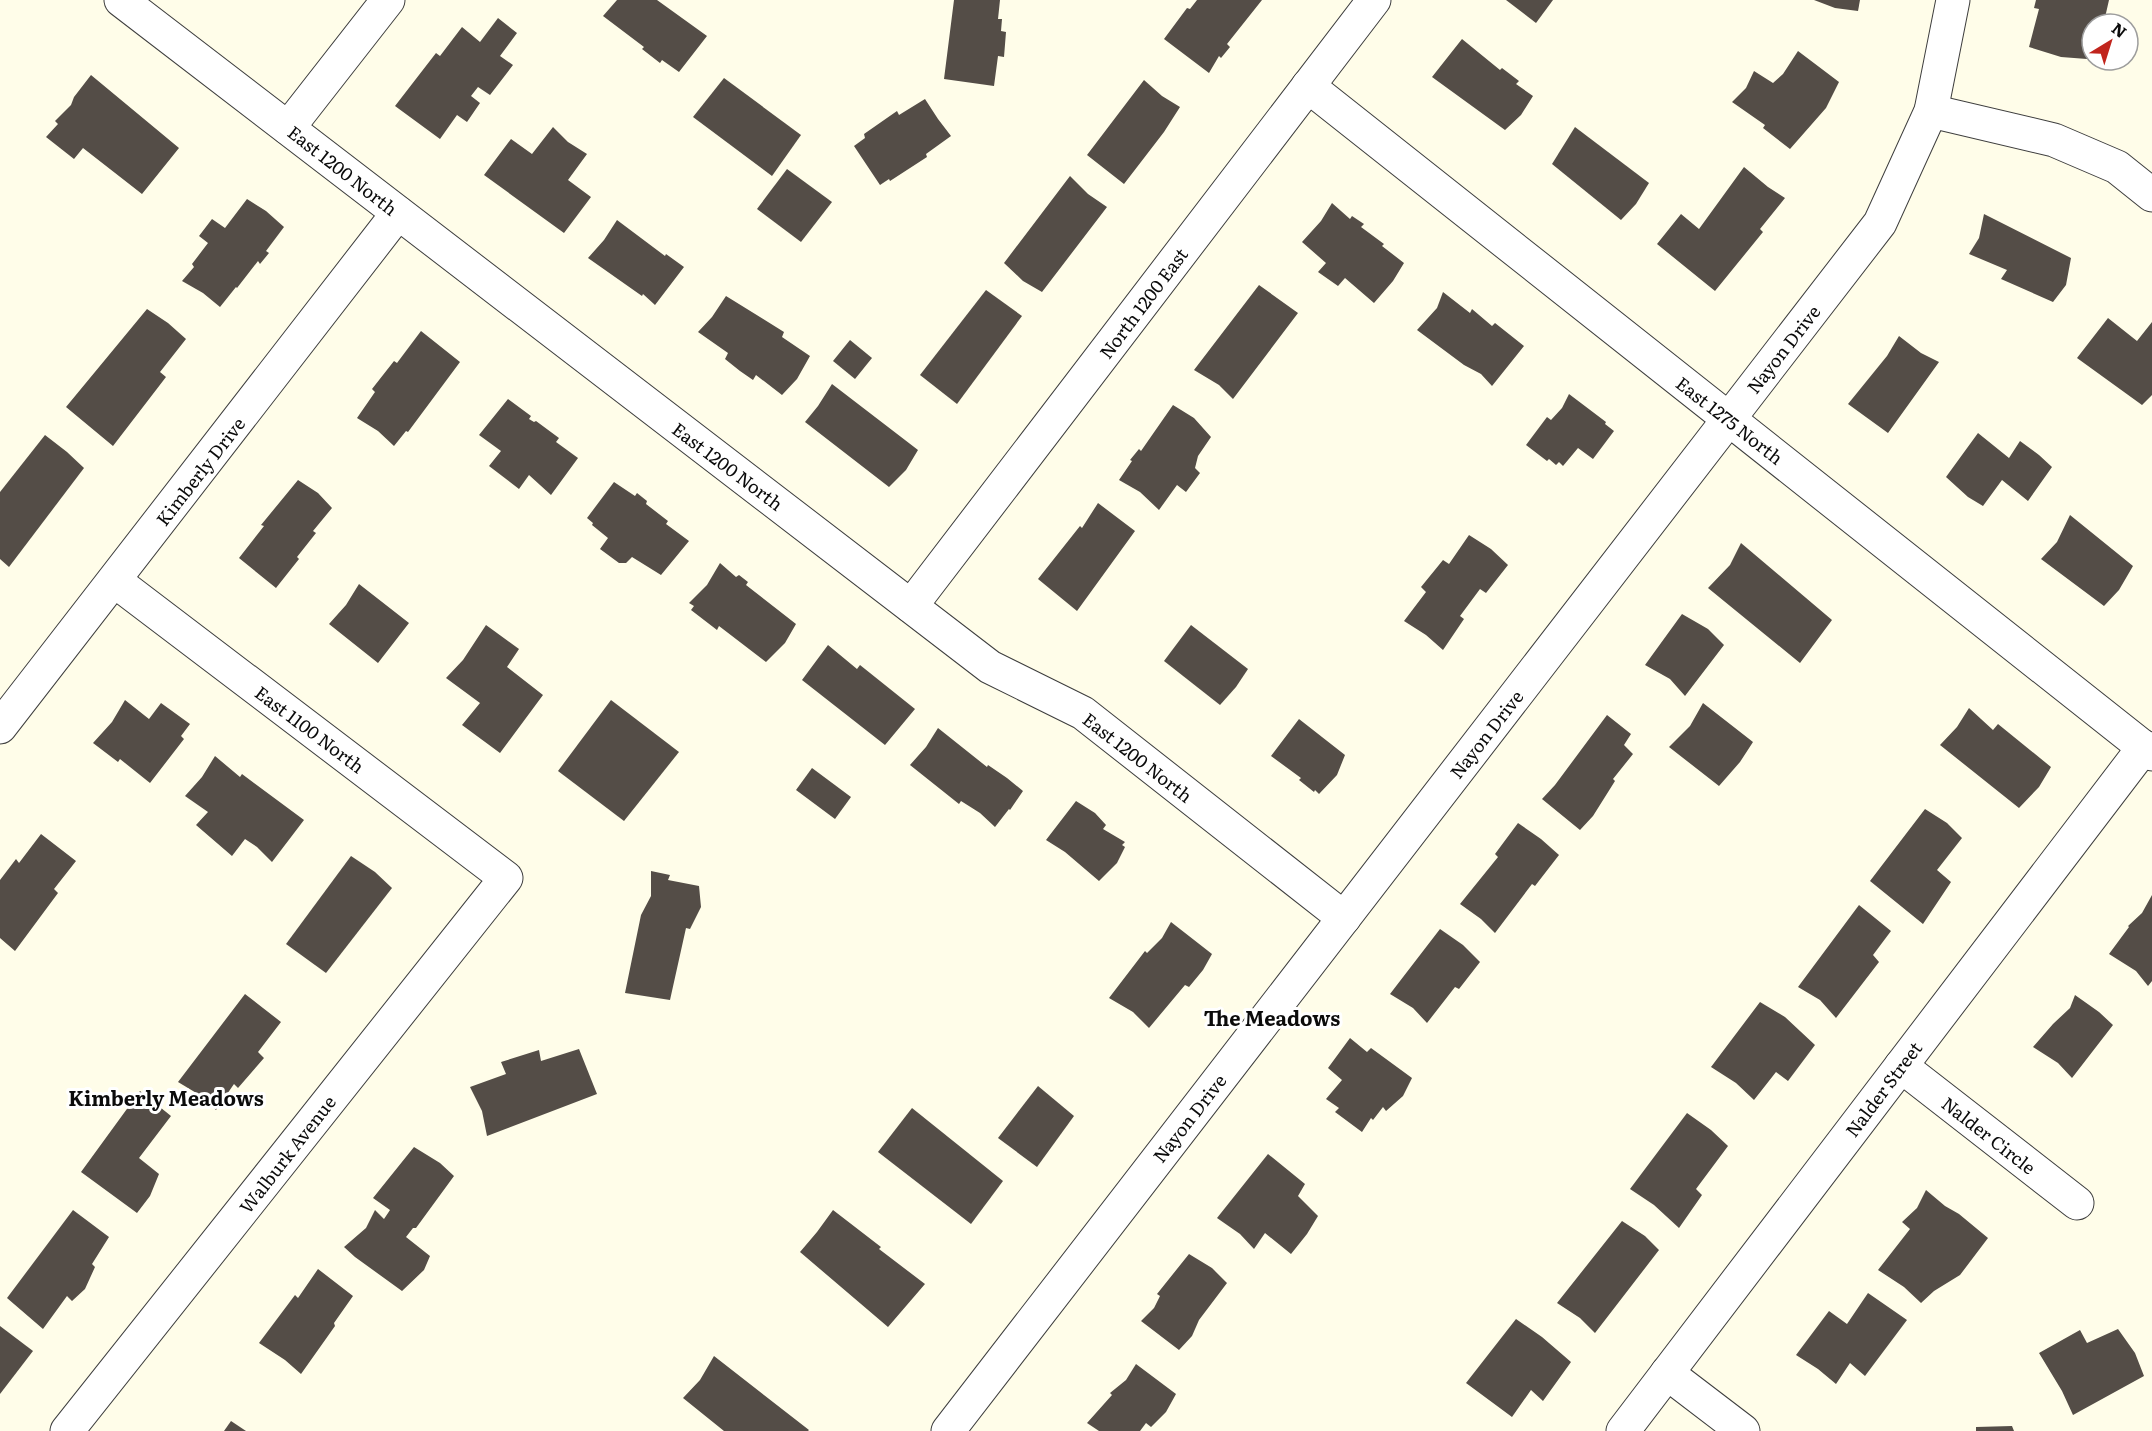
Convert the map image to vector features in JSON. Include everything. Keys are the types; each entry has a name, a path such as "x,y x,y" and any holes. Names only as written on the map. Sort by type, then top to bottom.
{"street":[{"name":"East 1200 North","path":"121,0 990,667 1083,713 1344,918"},
{"path":"288,128 388,0"},
{"name":"North 1200 East","path":"911,606 1374,0"},
{"name":"Nayon Drive","path":"948,1431 1880,223 1931,111 1953,0"},
{"name":"East 1275 North","path":"1308,86 2148,750"},
{"path":"1931,111 2054,140 2117,167 2152,195"},
{"name":"Kimberly Drive","path":"0,727 398,213"},
{"name":"East 1100 North","path":"115,581 506,878"},
{"name":"Nalder Street","path":"1623,1431 1901,1066 2148,750"},
{"name":"Walburk Avenue","path":"68,1431 506,878"},
{"name":"Nalder Circle","path":"1901,1066 2077,1203"},
{"path":"1667,1373 1743,1431"}],"building":[{"path":"617,0 657,0 707,36 679,72 662,60 660,63 642,49 644,47 603,16"},
{"path":"954,0 1000,0 998,19 1002,19 1001,31 1006,32 1004,57 998,56 994,86 944,79"},
{"path":"1197,0 1262,0 1227,44 1230,47 1221,58 1219,56 1209,73 1164,39 1187,8 1190,9"},
{"path":"1506,0 1553,0 1536,23"},
{"path":"1814,0 1860,0 1858,11 1835,8"},
{"path":"2036,0 2109,0 2106,12 2080,12 2080,58 2061,57 2029,47 2039,9 2034,8"},
{"path":"498,18 517,33 500,56 513,65 490,95 478,87 471,96 480,103 467,122 457,115 440,139 395,106 436,53 440,56 462,27 480,42"},
{"path":"1462,39 1500,70 1502,68 1519,81 1516,84 1533,96 1521,115 1505,130 1432,77"},
{"path":"1798,51 1839,82 1826,108 1790,149 1763,128 1765,125 1732,102 1746,88 1754,71 1773,83 1783,74"},
{"path":"91,75 179,148 142,194 83,148 74,159 46,137 58,124 55,121 71,105 74,97"},
{"path":"724,78 801,135 772,176 693,117"},
{"path":"1144,80 1162,96 1180,107 1124,184 1087,155"},
{"path":"925,99 951,136 926,154 927,157 880,185 854,146 865,138 864,134 897,111 899,115"},
{"path":"553,127 568,142 587,154 568,180 591,197 564,233 484,175 511,139 532,154"},
{"path":"1575,127 1649,183 1636,204 1621,220 1552,164"},
{"path":"1744,167 1785,198 1760,229 1763,232 1715,291 1657,244 1681,214 1699,229"},
{"path":"787,169 832,202 801,242 757,209"},
{"path":"1070,176 1088,194 1107,207 1042,292 1023,281 1004,263"},
{"path":"247,199 266,211 284,227 266,251 269,253 260,264 258,261 220,307 203,293 182,281 194,267 192,264 208,243 199,236 212,219 225,228"},
{"path":"1332,203 1350,219 1352,216 1364,224 1361,227 1404,263 1393,281 1374,303 1345,278 1338,286 1318,272 1326,263 1302,242 1321,221"},
{"path":"1984,214 2071,258 2066,285 2053,302 2001,279 2007,270 1969,254 1979,238"},
{"path":"617,220 665,256 666,254 684,267 655,305 643,294 642,296 588,258"},
{"path":"1259,285 1298,313 1233,399 1219,385 1194,370"},
{"path":"986,290 1022,316 957,404 920,375"},
{"path":"1443,292 1470,313 1472,309 1492,326 1495,323 1524,346 1492,386 1481,374 1464,365 1417,330 1437,308"},
{"path":"726,296 784,332 782,337 810,356 797,379 782,395 756,375 753,380 740,371 725,359 728,353 698,332 712,317"},
{"path":"147,309 186,339 160,372 166,377 113,446 66,407"},
{"path":"2108,318 2137,341 2152,322 2152,395 2142,405 2077,358"},
{"path":"421,331 460,362 408,432 406,431 394,446 378,431 357,418 375,392 372,389 394,361 397,363"},
{"path":"1899,336 1921,353 1939,362 1888,433 1848,404 1887,356"},
{"path":"850,340 872,358 855,379 833,361"},
{"path":"832,384 918,450 906,470 889,487 805,422"},
{"path":"1569,394 1606,422 1605,424 1614,431 1593,459 1578,448 1563,466 1559,462 1556,465 1549,459 1547,461 1526,445 1547,417 1551,420 1562,408"},
{"path":"508,399 531,416 529,419 536,421 559,438 556,442 578,458 551,495 529,475 519,489 489,466 501,451 479,435"},
{"path":"1173,405 1194,418 1211,437 1198,456 1195,468 1200,473 1186,492 1177,485 1159,510 1140,492 1119,480 1132,461 1130,460 1139,449 1141,451"},
{"path":"1978,433 2009,458 2020,441 2052,467 2028,501 2002,480 1983,506 1968,497 1946,477"},
{"path":"45,435 84,468 9,567 0,559 0,492"},
{"path":"298,480 318,493 332,508 313,531 316,533 276,588 239,558 264,526 261,525"},
{"path":"614,482 635,496 637,493 647,501 646,504 668,521 666,524 689,541 661,575 632,557 626,563 619,563 600,549 608,538 587,518"},
{"path":"1098,503 1135,531 1077,611 1038,579 1080,526 1082,528"},
{"path":"2070,515 2133,566 2119,590 2104,606 2041,559 2057,542"},
{"path":"1469,535 1491,549 1508,565 1486,593 1480,589 1460,616 1464,619 1443,650 1426,635 1404,621 1426,592 1421,587 1443,560 1449,564"},
{"path":"1741,543 1832,620 1800,663 1708,588 1730,565"},
{"path":"720,563 736,577 739,575 748,582 746,585 796,624 785,643 766,662 719,626 717,630 691,610 694,606 689,603 707,585"},
{"path":"359,584 409,623 378,663 329,624 346,605"},
{"path":"1682,614 1708,629 1724,645 1685,696 1670,679 1645,665"},
{"path":"486,625 519,649 507,667 543,695 500,753 462,725 480,703 446,678 463,660"},
{"path":"1191,625 1248,669 1220,705 1164,661"},
{"path":"828,645 857,669 860,665 915,709 885,745 802,680"},
{"path":"125,700 149,719 161,703 190,724 181,736 184,739 150,783 120,759 118,762 93,743 112,722"},
{"path":"611,700 679,752 624,821 558,771"},
{"path":"1703,703 1753,742 1740,762 1719,786 1669,747 1690,726"},
{"path":"1969,708 1993,730 1998,724 2051,767 2039,787 2019,808 1940,745 1957,727"},
{"path":"1607,715 1631,734 1624,745 1633,754 1613,779 1615,781 1593,816 1580,830 1542,799"},
{"path":"1299,719 1345,755 1337,775 1319,794 1271,756"},
{"path":"938,728 987,767 988,765 1023,791 995,827 980,813 961,801 959,804 910,765 926,747"},
{"path":"215,756 240,777 242,774 304,820 272,862 245,839 232,856 196,825 208,812 185,796 202,777"},
{"path":"812,768 851,797 835,819 796,790"},
{"path":"1076,801 1095,813 1106,825 1103,829 1125,842 1117,863 1099,881 1065,852 1046,840"},
{"path":"1925,809 1947,823 1962,838 1937,870 1951,882 1923,924 1870,881"},
{"path":"1518,823 1559,855 1535,886 1532,884 1495,933 1481,919 1460,904 1498,857 1495,854"},
{"path":"41,834 76,861 54,889 58,893 15,951 0,938 0,880 16,859 19,863"},
{"path":"351,856 375,872 392,888 326,973 286,944"},
{"path":"651,871 670,875 668,880 699,886 701,907 690,929 686,928 670,1000 625,993 641,915 651,896"},
{"path":"2152,895 2152,981 2148,986 2136,971 2109,954 2128,926 2142,913"},
{"path":"1859,905 1891,931 1873,955 1879,962 1836,1018 1820,1000 1798,987"},
{"path":"1171,922 1212,954 1189,987 1185,985 1149,1028 1133,1012 1109,998 1145,951 1147,953 1162,938"},
{"path":"1440,929 1463,945 1480,962 1459,989 1455,987 1427,1023 1413,1008 1390,994"},
{"path":"245,994 281,1022 258,1052 264,1058 238,1088 234,1084 216,1110 198,1094 178,1082"},
{"path":"2075,995 2113,1025 2072,1078 2058,1063 2033,1047 2070,1008"},
{"path":"1760,1002 1785,1017 1815,1045 1788,1081 1776,1072 1754,1100 1736,1083 1711,1067"},
{"path":"1350,1038 1367,1052 1371,1048 1412,1078 1403,1096 1386,1111 1383,1107 1373,1120 1371,1118 1362,1132 1335,1112 1339,1108 1326,1099 1342,1080 1328,1068"},
{"path":"579,1049 597,1094 487,1136 482,1111 470,1087 506,1074 501,1062 539,1050 541,1061"},
{"path":"1038,1086 1074,1116 1037,1167 998,1138"},
{"path":"140,1091 171,1116 139,1158 159,1174 150,1196 137,1213 81,1172"},
{"path":"912,1108 1003,1181 971,1224 878,1152"},
{"path":"1687,1113 1711,1130 1728,1146 1696,1189 1702,1195 1679,1228 1654,1205 1630,1189"},
{"path":"414,1147 440,1163 454,1176 416,1228 413,1228 406,1237 430,1256 424,1270 402,1291 344,1247 366,1228 375,1210 384,1219 390,1210 373,1198"},
{"path":"1268,1154 1305,1184 1298,1196 1318,1216 1291,1254 1265,1233 1254,1249 1240,1234 1217,1218"},
{"path":"1926,1190 1988,1238 1960,1275 1934,1291 1921,1303 1904,1287 1878,1270 1910,1229 1902,1222 1917,1208"},
{"path":"73,1210 109,1237 92,1264 95,1267 85,1289 72,1301 67,1296 43,1329 7,1298"},
{"path":"833,1210 925,1284 888,1327 800,1252"},
{"path":"1622,1221 1645,1236 1659,1250 1595,1333 1580,1318 1557,1303"},
{"path":"1189,1254 1212,1268 1227,1283 1199,1320 1192,1336 1179,1350 1141,1321 1154,1308 1160,1296 1157,1294"},
{"path":"318,1269 353,1296 301,1374 259,1343 295,1295 298,1298"},
{"path":"1868,1293 1907,1320 1865,1376 1850,1363 1836,1384 1796,1355 1829,1311 1847,1324"},
{"path":"1516,1319 1542,1337 1571,1362 1543,1401 1531,1390 1512,1417 1466,1383"},
{"path":"0,1326 33,1351 0,1394"},
{"path":"2118,1329 2135,1353 2144,1376 2073,1415 2062,1391 2039,1353 2080,1330 2087,1343"},
{"path":"714,1356 809,1430 724,1431 683,1398 700,1380"},
{"path":"1136,1364 1176,1394 1166,1412 1151,1427 1146,1423 1140,1431 1099,1431 1087,1423 1112,1395 1110,1393 1126,1380"},
{"path":"231,1421 246,1431 224,1431"},
{"path":"2012,1426 2014,1431 1976,1431 1976,1427"}],"district":[{"name":"The Meadows","path":"1272,1017"},
{"name":"Kimberly Meadows","path":"166,1097"}]}
